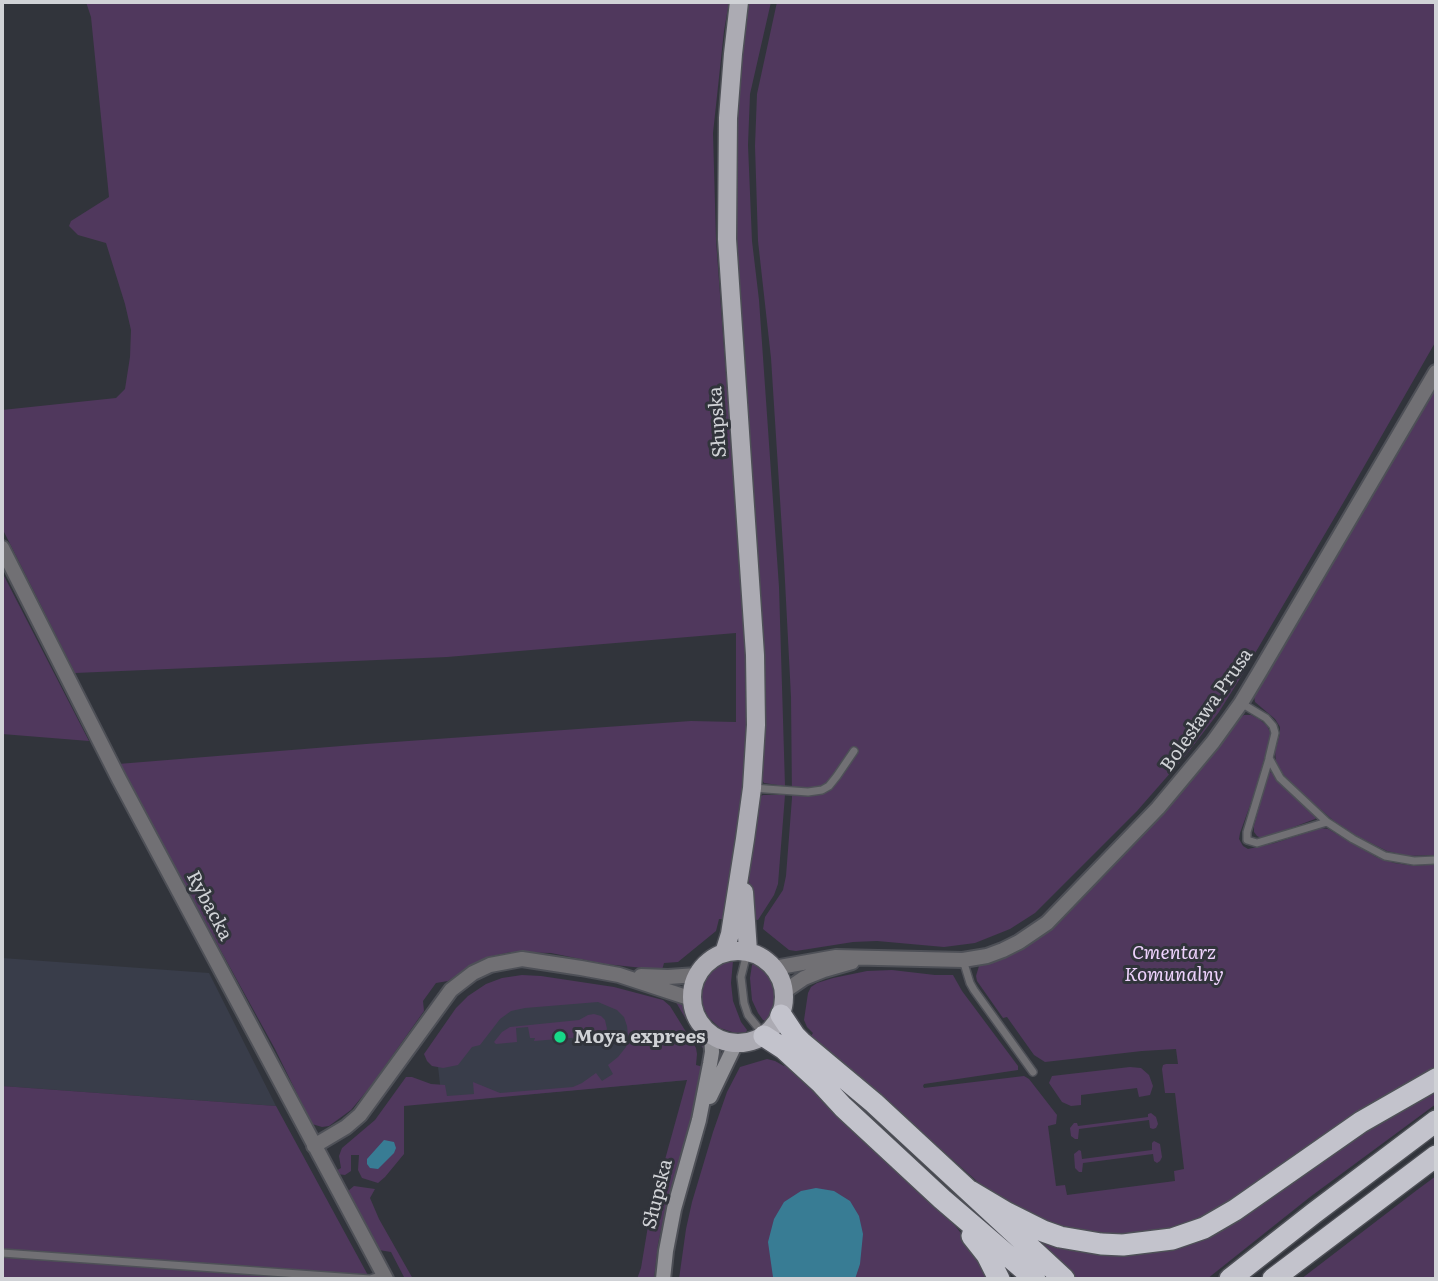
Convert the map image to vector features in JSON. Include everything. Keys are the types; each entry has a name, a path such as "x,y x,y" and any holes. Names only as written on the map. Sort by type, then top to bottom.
{"highway":[{"path":"781,1015 795,1037 874,1103 1064,1279"},
{"path":"764,1036 784,1049 942,1199 1035,1279"},
{"path":"970,1191 1007,1213 1060,1237 1123,1245 1172,1239 1204,1228 1235,1210 1361,1122 1436,1079"},
{"path":"1230,1279 1436,1121"},
{"path":"1273,1279 1436,1157"},
{"path":"942,1199 987,1255 999,1279"}],"main road":[{"name":"Słupska","path":"724,953 730,934 745,839 756,725 755,655 727,239 729,109 739,2"},
{"name":"Słupska","path":"745,839 744,897 748,951"},
{"path":"732,951 748,951 758,955 774,968 783,983 784,1003 777,1023 764,1036 751,1042 736,1044 719,1039 703,1027 697,1018 692,990 697,975 708,961 732,951"},
{"name":"Słupska","path":"663,1279 674,1209 699,1120 710,1064 711,1034"},
{"name":"Słupska","path":"699,1120 736,1044"}],"street":[{"name":"Bolesława Prusa","path":"774,968 828,958 963,960 1003,950 1047,923 1167,798 1241,703 1436,372"},
{"name":"Rybacka","path":"2,548 119,779 385,1277"},
{"name":"Bolesława Prusa","path":"785,991 804,978 824,970 874,957"},
{"path":"314,1146 346,1127 360,1115 446,997 473,973 499,962 522,959 619,975 697,975"},
{"path":"619,975 692,999"}],"lane":[{"path":"1241,703 1266,718 1275,733 1247,839 1257,843 1327,822"},
{"path":"752,788 808,792 822,790 829,786 854,751"},
{"path":"1269,758 1280,778 1327,822 1353,839 1385,856 1414,861 1436,860"},
{"path":"748,951 741,976 744,1003 748,1015 764,1036"},
{"path":"963,960 970,983 1033,1072"},
{"path":"793,1058 826,1076"},
{"path":"838,1083 874,1103"},
{"path":"2,1253 370,1279 385,1277"}],"shaded area":[{"path":"2,958 209,973 276,1106 2,1086"},
{"name":"Moya exprees","path":"597,999 631,1008 688,1080 442,1102 437,1058 470,1010"}],"green space":[{"path":"86,2 729,2 713,133 716,240 748,676 748,725 746,773 726,919 719,919 716,931 678,962 664,963 662,970 605,964 551,953 511,952 488,957 448,981 436,983 423,1001 424,1011 370,1087 351,1110 329,1126 312,1124 275,1049 118,764 691,721 736,722 736,633 447,657 75,673 2,528 2,410 116,398 125,389 131,330 106,243 78,235 69,226 71,221 109,197 91,17"},
{"path":"746,2 771,2 750,94 748,145 752,241 759,300 779,587 785,786 764,783 760,777 733,189 739,54"},
{"path":"777,2 1436,2 1436,341 1219,712 1137,811 1035,913 1010,929 975,943 944,947 877,941 853,942 796,951 789,950 763,929 765,917 783,890 792,798 791,697 784,562 771,358 758,241 755,146 757,94"},
{"path":"1436,387 1436,855 1408,856 1387,851 1355,835 1297,789 1276,762 1275,751 1280,727 1275,719 1255,702 1254,696"},
{"path":"2,572 89,741 2,734"},
{"name":"Cmentarz Komunalny","path":"1244,715 1251,715 1267,726 1270,739 1240,833 1239,839 1243,846 1248,849 1275,843 1321,828 1328,829 1376,857 1394,863 1415,866 1436,864 1436,1070 1228,1206 1185,1225 1146,1235 1086,1235 1042,1221 1012,1206 979,1183 891,1105 809,1039 813,1033 804,1020 808,993 817,983 867,971 892,970 953,975 1018,1066 1018,1070 924,1084 924,1088 1024,1076 1029,1079 1057,1115 1056,1124 1048,1126 1056,1186 1065,1185 1067,1195 1175,1181 1174,1171 1184,1169 1175,1093 1165,1093 1162,1069 1166,1064 1178,1064 1176,1049 1045,1062 1034,1055 1007,1017 1003,1018 976,976 983,963 1027,947 1063,919 1175,799"},
{"path":"1271,772 1282,786 1317,817 1261,838 1254,832 1254,826 1268,774"},
{"path":"763,795 785,795 778,884 758,920 750,919 749,877 758,798"},
{"path":"728,960 733,961 733,1001 746,1032 735,1033 720,1028 708,1017 702,1004 701,996 706,978 711,970"},
{"path":"754,963 766,971 774,985 775,1003 766,1021 758,1013 752,1000 750,978"},
{"path":"522,975 614,987 663,1000 670,1006 696,1048 696,1065 703,1067 690,1125 666,1207 654,1279 637,1279 650,1214 687,1080 404,1106 404,1154 385,1177 378,1183 362,1178 358,1170 359,1155 351,1155 351,1171 345,1175 337,1174 336,1171 341,1168 339,1156 342,1148 375,1120 406,1077 445,1085 447,1096 474,1094 473,1082 500,1093 573,1087 596,1073 602,1081 613,1074 608,1065 626,1047 627,1026 624,1017 617,1010 598,1002 511,1011 500,1019 480,1045 472,1047 458,1065 443,1068 432,1066 427,1061 424,1054 456,1008 468,996 486,984"},
{"path":"673,997 687,1009 704,1038 706,1051 702,1047"},
{"path":"594,1014 605,1020 607,1029 602,1037 596,1040 583,1037 534,1041 535,1038 530,1038 528,1027 516,1028 517,1042 494,1042 510,1027 579,1020"},
{"path":"767,1059 784,1066 789,1061 948,1217 976,1252 990,1279 679,1279 692,1202 727,1092 740,1067"},
{"path":"1141,1068 1149,1075 1153,1086 1150,1095 1139,1097 1137,1088 1081,1095 1081,1105 1071,1106 1062,1102 1049,1083 1052,1076"},
{"path":"2,1086 276,1106 370,1279 2,1279"},
{"path":"1436,1087 1436,1104 1310,1197 1207,1279 1074,1279 1012,1224 1151,1250 1307,1165"},
{"path":"1151,1113 1158,1124 1153,1129 1150,1128 1149,1120 1079,1129 1078,1139 1071,1136 1070,1128 1074,1123 1078,1126 1148,1117"},
{"path":"1154,1141 1160,1144 1162,1157 1157,1163 1153,1154 1083,1163 1082,1172 1075,1168 1074,1154 1079,1150 1082,1159 1152,1150"},
{"path":"1436,1176 1436,1279 1301,1279 1417,1190"},
{"path":"354,1186 375,1189 370,1198 413,1279 405,1279 391,1252 379,1250 348,1191"}],"water":[{"path":"384,1140 394,1142 394,1153 378,1169 370,1168 367,1159"},
{"path":"816,1188 834,1191 850,1201 859,1216 863,1234 860,1264 855,1279 775,1279 768,1242 774,1219 784,1202 801,1191"}],"place":[{"name":"Moya exprees","path":"560,1037"}]}
